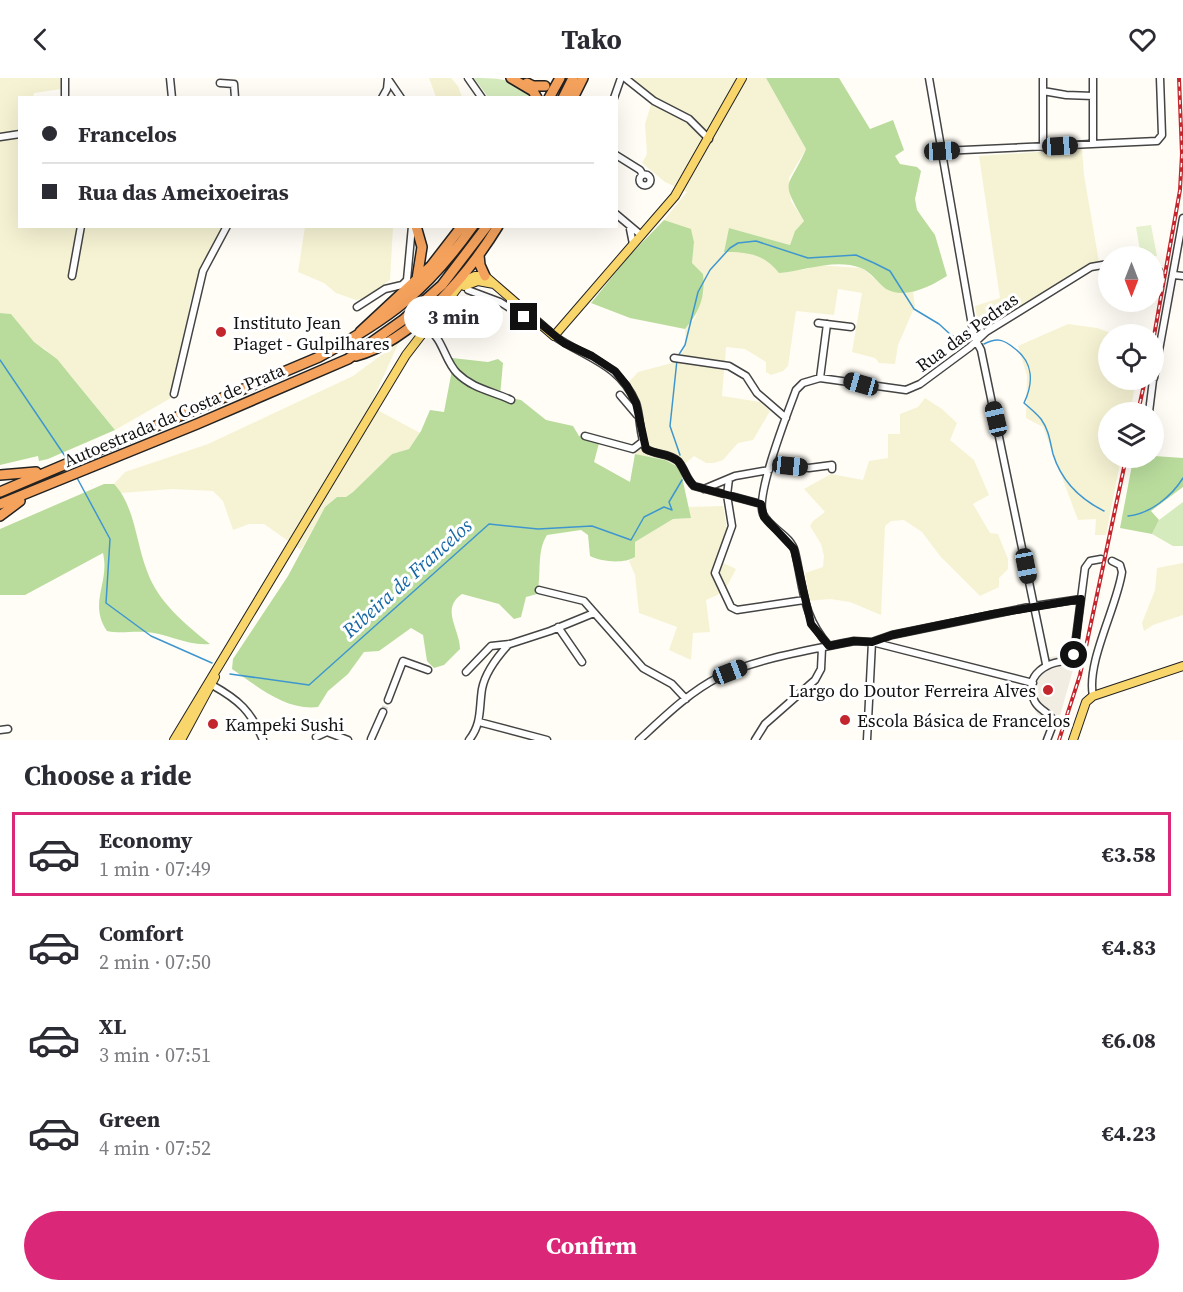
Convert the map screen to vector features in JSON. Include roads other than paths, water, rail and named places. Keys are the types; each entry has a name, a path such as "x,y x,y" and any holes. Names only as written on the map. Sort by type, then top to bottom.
{"highway":[{"path":"511,78 533,91 537,96"},
{"path":"518,78 533,86 547,82"},
{"path":"550,96 560,78"},
{"path":"564,96 573,78"},
{"path":"574,96 583,78"},
{"path":"539,96 547,82"},
{"path":"415,228 422,247 417,280"},
{"path":"354,338 372,318 417,280 460,228"},
{"name":"Autoestrada da Costa de Prata","path":"0,492 47,470 304,364 354,338 380,323 423,287 471,228"},
{"name":"Autoestrada da Costa de Prata","path":"0,504 28,495 348,359 403,320 442,285 485,228"},
{"path":"348,359 374,351 405,331 437,303 479,255 497,228"},
{"path":"479,255 485,276"},
{"path":"0,475 47,470"},
{"path":"0,516 28,495"}],"main road":[{"path":"464,289 466,279 485,276 554,336 675,196 742,78"},
{"path":"174,740 406,355 426,328 464,289 478,281 494,284"},
{"path":"181,740 212,685 220,664"},
{"path":"1073,740 1086,702 1093,696 1183,666"}],"street":[{"path":"65,78 65,96"},
{"path":"170,78 172,96"},
{"path":"383,96 387,89 388,78"},
{"path":"388,78 400,96"},
{"path":"468,78 481,96"},
{"path":"615,96 623,78 654,101 689,119 709,139"},
{"path":"929,78 974,337 978,341 1046,664"},
{"path":"1043,78 1043,147"},
{"path":"1093,78 1093,144"},
{"path":"942,151 1157,141 1162,135 1160,78"},
{"path":"220,83 234,84 235,96"},
{"path":"1043,91 1093,96"},
{"path":"0,137 18,134"},
{"path":"618,156 640,170 643,175"},
{"path":"618,215 641,235"},
{"path":"1164,324 1183,218"},
{"path":"631,227 650,226"},
{"path":"631,227 633,244"},
{"path":"72,276 81,228"},
{"path":"174,394 203,271 226,228"},
{"path":"357,308 384,289 402,285 407,280 414,228"},
{"name":"Rua das Pedras","path":"820,378 906,390 920,384 978,341 986,332 1092,267 1098,266"},
{"path":"1173,275 1183,276"},
{"path":"464,289 500,302 524,317 531,316"},
{"path":"818,323 851,327"},
{"path":"755,740 765,724 815,680 821,669 826,647 811,624 794,549 764,517 761,504 770,467 796,390 803,383 820,378 827,324"},
{"path":"426,328 434,332 456,372 475,388 511,400"},
{"path":"554,336 615,371 627,386 641,422 642,442 650,452 670,456 677,461 687,480 704,489 761,504"},
{"path":"677,358 729,366 746,376 757,393 786,418"},
{"path":"620,395 641,422"},
{"path":"585,436 633,449 642,442"},
{"path":"704,489 770,467 809,468 832,465 832,469"},
{"path":"729,479 727,495 732,526 715,573 731,607 737,610 804,600"},
{"path":"1047,740 1054,722 1035,703 1033,683 1038,671 1046,664 1059,660 1072,661 1087,563 1101,559"},
{"path":"1093,696 1091,686 1098,654 1122,576 1122,568 1112,561"},
{"path":"539,590 576,597 584,602 643,668 672,684 686,699"},
{"path":"872,642 892,635 1034,606 1081,599"},
{"path":"466,672 491,646 510,644 594,613"},
{"path":"558,627 582,662"},
{"path":"639,740 686,699 719,677 742,668 854,641 872,642 1033,683"},
{"path":"867,740 872,642"},
{"path":"469,740 479,722 482,688 487,675 510,644"},
{"path":"388,700 403,662 428,670"},
{"path":"212,685 241,703 252,716 263,740"},
{"path":"371,740 383,712"},
{"path":"479,722 548,740"},
{"path":"0,730 8,729"},
{"path":"316,736 327,732 348,740"}],"waterway":[{"name":"Ribeira de Francelos","path":"678,356 685,345 698,292 710,270 730,248 738,243 756,241 808,258 856,255 874,263 890,271 914,309 968,344"},
{"name":"Ribeira de Francelos","path":"984,344 997,340 1004,341 1025,360 1030,380 1024,403 1044,423 1053,454 1066,480 1079,495 1104,511"},
{"name":"Ribeira de Francelos","path":"0,360 67,459"},
{"name":"Ribeira de Francelos","path":"677,360 670,426 680,455"},
{"name":"Ribeira de Francelos","path":"76,476 110,539 106,603 151,636 212,663"},
{"name":"Ribeira de Francelos","path":"1128,516 1144,512 1160,503 1183,478"},
{"name":"Ribeira de Francelos","path":"230,674 309,685 489,524 538,529 592,526 631,540 644,517 664,507 672,510 669,502 682,480"}],"tunnel":[{"path":"383,712 388,700"}],"railway":[{"path":"1156,324 1180,190 1182,154 1179,78"},
{"path":"1140,402 1143,390"},
{"path":"1059,740 1080,675 1124,468"}],"place":[{"name":"Instituto Jean Piaget - Gulpilhares","path":"221,332"},
{"name":"Largo do Doutor Ferreira Alves","path":"1048,690"},
{"name":"Escola Básica de Francelos","path":"845,720"},
{"name":"Kampeki Sushi","path":"213,724"}]}
